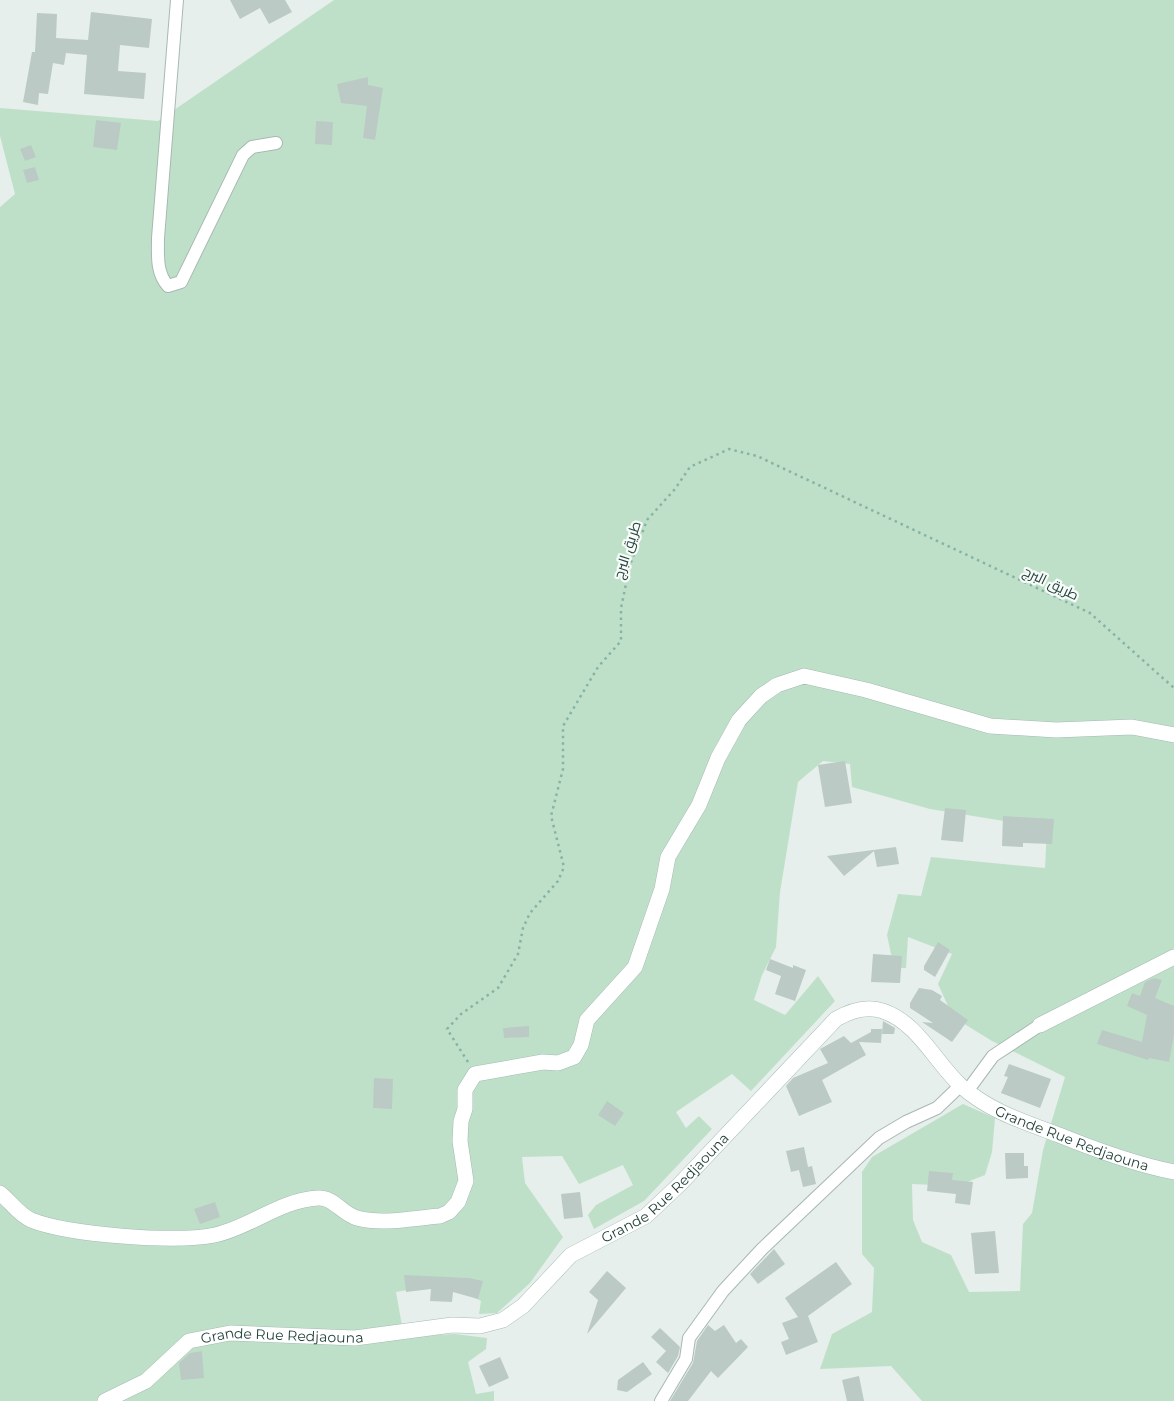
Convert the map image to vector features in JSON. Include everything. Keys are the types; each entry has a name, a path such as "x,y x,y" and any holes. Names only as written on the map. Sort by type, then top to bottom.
{"street":[{"path":"177,0 157,262 164,282 168,286 181,282 243,155 252,147 276,142"},
{"path":"0,1193 11,1205 30,1219 68,1228 128,1237 215,1235 299,1200 320,1198 330,1199 348,1214 374,1221 440,1216 449,1212 458,1202 466,1181 460,1141 461,1121 465,1108 465,1090 475,1074 543,1062 558,1063 574,1057 581,1045 587,1020 635,967 662,889 668,857 699,805 739,720 761,696 777,685 804,676 866,690 990,726 1056,730 1132,727 1174,735"},
{"path":"661,1401 686,1359 689,1338 722,1290 762,1249 879,1138 906,1122 937,1108 964,1088 993,1056 1040,1025 1174,957"},
{"name":"Grande Rue Redjaouna","path":"105,1401 146,1381 189,1341 230,1333 355,1338 452,1325 480,1326 503,1320 523,1306 570,1255 646,1216 687,1177 836,1019 855,1009 882,1010 906,1023 964,1088 986,1105 1091,1148 1150,1167 1174,1172"}],"path":[{"name":"طريق البرج","path":"475,1074 447,1029 461,1014 498,988 518,954 523,928 530,913 558,881 564,867 551,816 563,769 563,726 598,668 621,641 622,608 630,564 647,520 675,489 690,467 729,448 757,456 1090,614 1174,688"}],"green space":[{"path":"334,0 1174,0 1174,1401 922,1401 891,1366 820,1369 832,1334 872,1312 874,1268 862,1254 862,1172 872,1157 963,1104 995,1118 992,1152 985,1175 957,1186 912,1184 913,1220 922,1242 951,1255 969,1292 1020,1291 1023,1224 1032,1213 1043,1150 1065,1077 992,1041 953,1017 938,984 952,954 908,937 906,968 894,968 887,935 898,894 921,896 931,857 1045,868 1047,828 930,809 852,787 850,764 823,761 798,782 780,892 776,947 762,975 754,1000 785,1015 818,976 835,1001 751,1091 732,1074 676,1112 686,1128 699,1116 712,1129 644,1201 594,1229 588,1215 596,1205 633,1185 623,1165 579,1184 562,1156 522,1157 525,1183 563,1237 530,1283 497,1313 479,1314 481,1301 446,1283 396,1292 404,1337 455,1334 487,1338 486,1349 468,1362 476,1394 494,1391 494,1401 0,1401 0,207 15,194 0,136 0,108 158,121"}],"building":[{"path":"230,0 285,0 292,12 269,24 260,8 240,19"},
{"path":"91,12 152,19 149,48 120,45 118,71 146,73 144,99 84,94 87,55 66,53 64,65 53,63 48,94 39,93 38,105 23,102 32,52 35,52 37,13 57,14 56,38 88,40"},
{"path":"368,77 368,85 383,88 375,140 363,138 367,106 341,103 337,84"},
{"path":"96,120 121,123 117,150 93,147"},
{"path":"316,121 333,122 332,145 315,144"},
{"path":"31,145 36,157 25,161 20,149"},
{"path":"35,167 39,180 27,183 23,170"},
{"path":"845,761 852,803 825,807 818,765"},
{"path":"945,808 966,810 963,842 941,840"},
{"path":"1003,816 1054,819 1052,844 1023,843 1023,847 1002,846"},
{"path":"896,847 899,864 877,867 874,851 844,876 827,856"},
{"path":"938,942 950,950 935,977 924,970 924,966"},
{"path":"873,954 902,956 900,983 871,982"},
{"path":"770,959 793,968 793,965 806,970 795,1001 775,994 781,976 766,970"},
{"path":"1154,978 1162,980 1155,998 1174,1006 1174,1035 1169,1062 1149,1058 1148,1060 1097,1044 1102,1030 1142,1042 1147,1015 1127,1006 1132,993 1140,996 1145,982"},
{"path":"919,988 932,990 942,996 940,1000 968,1020 952,1042 922,1022 933,1023 910,1008 910,1003"},
{"path":"883,1021 895,1028 894,1034 882,1034"},
{"path":"529,1026 529,1037 504,1038 503,1028"},
{"path":"871,1029 882,1029 881,1043 859,1042 866,1055 822,1080 832,1102 799,1116 786,1086 793,1078 828,1063 820,1049 844,1036 851,1043 871,1032"},
{"path":"1009,1064 1051,1079 1040,1108 1001,1093 1008,1077 1004,1076"},
{"path":"374,1078 393,1079 392,1109 373,1108"},
{"path":"607,1101 624,1113 615,1126 598,1115"},
{"path":"804,1147 808,1167 812,1166 816,1184 803,1187 799,1170 791,1172 786,1151"},
{"path":"1005,1153 1024,1153 1024,1166 1028,1166 1028,1178 1006,1179"},
{"path":"929,1171 953,1173 952,1180 973,1182 970,1205 955,1203 956,1194 927,1191"},
{"path":"580,1192 583,1217 564,1219 561,1194"},
{"path":"215,1202 220,1217 200,1224 194,1209"},
{"path":"995,1231 999,1273 975,1274 971,1233"},
{"path":"774,1249 785,1264 758,1284 750,1274"},
{"path":"836,1262 852,1284 808,1316 818,1342 786,1355 781,1342 789,1339 782,1323 798,1317 785,1298"},
{"path":"607,1271 626,1288 587,1334 598,1300 589,1292"},
{"path":"404,1275 469,1278 483,1281 478,1299 453,1292 452,1302 430,1301 431,1289 406,1292"},
{"path":"708,1325 715,1331 724,1325 736,1343 741,1339 748,1347 718,1378 711,1371 688,1401 670,1401 693,1363 697,1341"},
{"path":"660,1328 680,1347 678,1356 668,1373 656,1362 666,1351 651,1337"},
{"path":"202,1351 204,1378 181,1380 179,1363 190,1353"},
{"path":"500,1357 509,1378 489,1387 479,1366"},
{"path":"643,1362 652,1374 627,1392 617,1390 618,1380"},
{"path":"859,1376 864,1401 847,1401 842,1380"}]}
